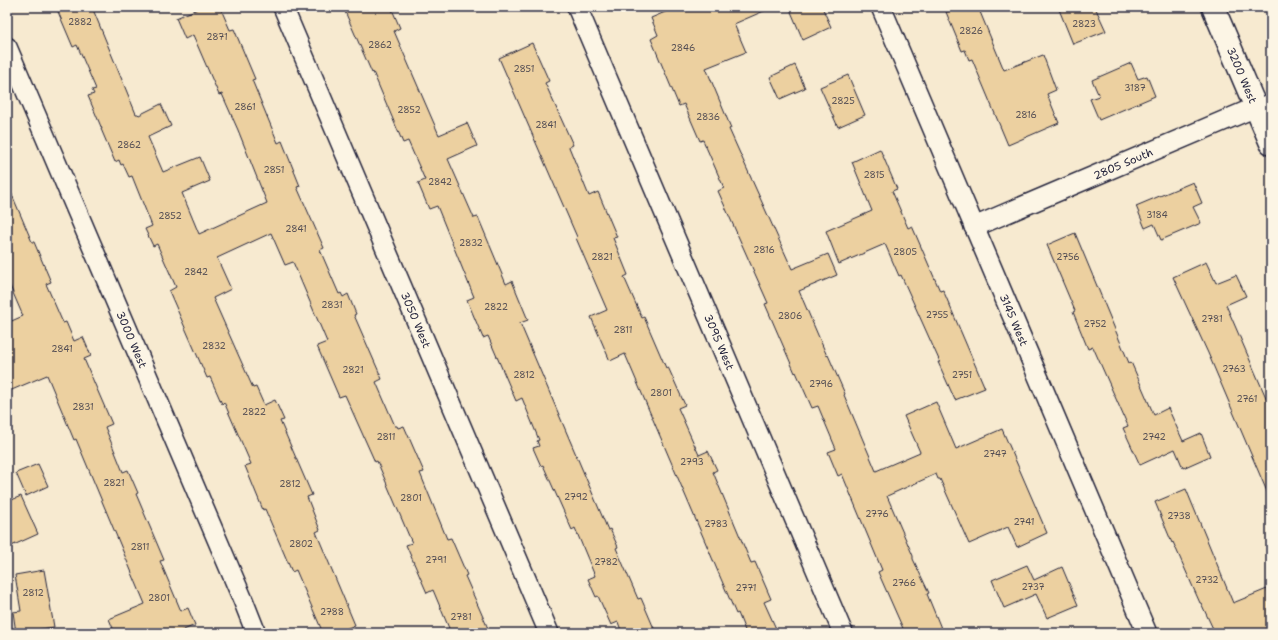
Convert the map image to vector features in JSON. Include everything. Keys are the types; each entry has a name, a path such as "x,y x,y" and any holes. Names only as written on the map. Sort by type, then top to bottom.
{"main road":[{"name":"3200 West","path":"1213,7 1263,102 1271,143"}],"street":[{"name":"3050 West","path":"283,7 549,633"},
{"name":"3095 West","path":"577,7 843,633"},
{"name":"3145 West","path":"881,7 1147,633"},
{"name":"3000 West","path":"7,47 256,633"},
{"name":"2805 South","path":"974,227 1263,102"}],"building":[{"path":"56,7 92,7 136,114 139,115 161,104 171,126 148,137 163,172 200,157 210,181 182,193 199,234 267,203 238,130 222,94 219,95 193,35 185,39 176,18 202,7 220,7 230,30 234,29 255,79 252,80 278,143 282,141 300,186 297,187 324,248 320,250 339,294 341,293 343,297 348,294 356,314 354,315 382,379 376,382 395,426 398,428 404,426 424,472 420,473 447,539 451,538 467,575 465,576 490,633 451,633 433,590 427,593 406,545 412,543 377,461 375,462 345,395 339,397 317,346 327,342 293,262 285,265 271,233 217,258 231,289 213,298 253,388 256,387 264,405 275,400 284,420 280,421 312,495 307,497 320,530 316,532 355,625 336,633 323,633 296,570 292,572 265,509 263,510 245,466 251,464 224,402 222,404 210,377 207,378 169,291 176,287 157,244 153,246 145,229 152,226 132,176 129,177 123,164 121,165 119,160 115,162 88,96 94,94 92,90 96,89 77,45 73,47"},
{"path":"343,7 391,7 400,28 394,31 439,135 467,123 477,146 448,159 474,218 478,217 506,284 512,281 528,320 520,323 608,530 610,529 618,547 616,548 638,599 641,598 656,633 622,633 618,622 611,625 598,596 596,597 588,579 595,576 575,528 572,530 543,465 541,466 533,448 539,446 537,441 539,440 522,398 516,401 488,336 483,338 467,300 474,297 437,206 429,209 418,183 425,180 408,141 403,143 373,72 372,73"},
{"path":"677,7 773,7 734,24 746,52 706,68 731,128 729,129 792,269 828,254 837,275 799,291 845,394 844,395 876,471 920,452 904,416 936,402 956,449 1002,429 1047,533 1017,547 1008,527 969,544 940,479 938,479 936,474 887,496 929,593 927,594 943,633 905,633 878,572 882,570 842,474 838,476 828,452 836,449 818,406 812,408 765,304 768,303 718,191 724,188 703,140 700,141 684,104 679,106 651,39 658,35 651,18"},
{"path":"789,7 822,7 831,27 803,40"},
{"path":"959,7 978,7 1004,70 1043,55 1056,90 1047,94 1059,123 1008,145 972,59 969,60 965,50 962,51 946,12"},
{"path":"1058,7 1095,7 1106,31 1073,44"},
{"path":"532,43 549,81 545,83 573,145 569,147 589,196 598,192 617,237 613,238 628,275 624,277 642,318 644,317 666,368 668,367 685,405 678,408 699,455 708,451 717,470 713,472 751,563 755,562 771,599 764,602 778,633 746,633 738,613 736,614 625,354 610,361 591,317 607,310 499,58"},
{"path":"1131,63 1138,79 1147,76 1155,96 1099,120 1090,99 1099,96 1092,80"},
{"path":"795,65 805,88 780,99 770,77"},
{"path":"848,75 865,115 838,127 820,87"},
{"path":"880,149 897,189 892,191 908,228 912,226 940,291 943,290 985,388 955,400 938,362 940,362 901,275 899,276 885,244 839,264 826,231 872,211 852,162"},
{"path":"1193,182 1202,203 1193,207 1201,223 1161,240 1154,224 1145,228 1136,206"},
{"path":"7,183 51,282 46,284 63,323 66,322 74,341 83,337 91,356 84,359 112,424 105,427 123,472 128,470 138,493 136,494 164,560 160,561 181,611 188,608 195,625 177,633 115,633 109,619 145,604 76,439 74,440 47,375 7,392 7,323 23,316 7,279"},
{"path":"1075,233 1129,363 1131,362 1154,415 1168,408 1183,441 1201,433 1210,456 1183,468 1175,449 1140,465 1123,428 1128,426 1093,347 1088,349 1073,312 1075,311 1047,245"},
{"path":"1206,262 1216,283 1236,275 1246,296 1226,305 1271,409 1271,501 1208,353 1173,277"},
{"path":"38,464 48,486 26,496 16,473"},
{"path":"1186,489 1233,603 1267,589 1271,599 1271,633 1215,633 1173,542 1172,543 1155,502"},
{"path":"21,496 38,534 7,548 7,502"},
{"path":"1027,565 1034,580 1062,567 1078,605 1047,618 1036,594 1004,608 992,580"},
{"path":"44,570 54,627 16,633 13,612 21,611 15,575"}]}
